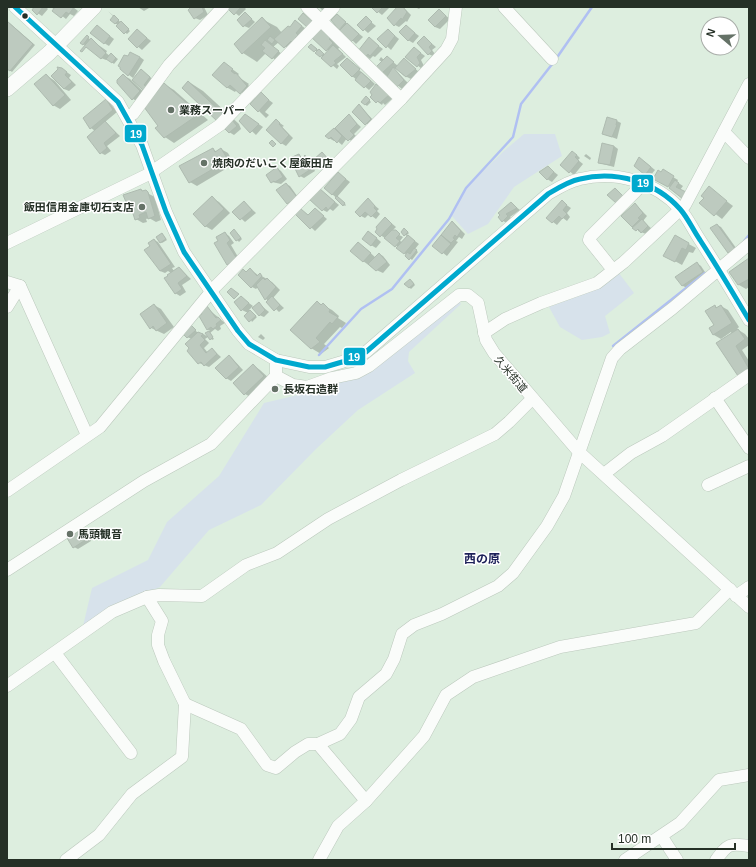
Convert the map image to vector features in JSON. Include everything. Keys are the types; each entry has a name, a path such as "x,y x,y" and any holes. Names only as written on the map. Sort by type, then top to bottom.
{"main road":[{"path":"7,89 57,45 94,7"}],"street":[{"path":"15,7 118,102 142,145 153,172 166,212 184,252 238,331 249,344 276,360 295,366 325,367 354,358 366,352 548,194 563,185 580,179 602,176 617,176 642,183 660,192 680,209 719,269 749,320"},
{"path":"133,114 169,65 223,7"},
{"path":"307,7 402,98"},
{"path":"7,243 153,172 220,125 334,7"},
{"path":"7,491 100,427 212,292 402,98 448,47 452,39 456,7"},
{"path":"504,7 552,59"},
{"path":"484,333 505,319 541,303 597,283 614,270 685,206 749,84"},
{"path":"724,132 749,158"},
{"path":"614,270 589,240 590,236 636,191 642,183"},
{"path":"185,704 241,729 267,765 276,768 295,752 308,744 318,744 340,734 350,719 359,698 386,674 394,659 402,634 414,625 442,614 498,586 513,573 547,526 564,496 612,358 620,349 749,244"},
{"path":"7,282 20,286 87,435"},
{"path":"7,307 20,286"},
{"name":"久米街道","path":"276,376 288,383 307,387 332,378 356,373 375,362 431,315 459,295 468,295 478,303 484,333 494,353 579,452 749,606"},
{"path":"7,570 144,481 211,444 276,376 276,360"},
{"path":"604,474 631,453 662,436 749,375"},
{"path":"715,398 749,448"},
{"path":"7,686 112,612 147,597 159,595 202,596 246,565 278,553 328,519 408,476 495,434 532,399"},
{"path":"708,485 749,466"},
{"path":"319,860 338,826 366,801 424,736 446,695 473,677 560,647 696,622 733,592 749,588"},
{"path":"66,860 99,835 125,805 132,794 182,757 185,704 164,662 158,645 158,635 162,621 147,597"},
{"path":"55,653 130,753"},
{"path":"318,744 366,801"},
{"path":"625,860 680,823 719,780 749,775"},
{"path":"662,836 677,860"},
{"path":"716,860 726,846 734,844 749,846"}],"shaded area":[{"path":"524,134 555,134 562,156 514,187 488,224 468,234 451,215 466,188 505,150"},
{"path":"618,272 634,293 605,316 610,333 602,337 582,340 560,327 549,307 600,288"},
{"path":"458,300 461,304 409,352 408,361 415,373 358,410 316,449 261,505 209,530 160,587 114,607 83,626 92,588 148,560 167,522 219,476 264,403 306,393 333,383"}],"building":[{"path":"34,7 43,7 37,15 32,10"},
{"path":"55,7 74,7 69,14 66,12 61,18 52,11"},
{"path":"191,7 202,7 204,12 194,19 188,10"},
{"path":"226,7 241,7 234,15"},
{"path":"371,7 383,7 377,13"},
{"path":"397,7 403,7 407,12 402,20 401,18 394,26 387,18"},
{"path":"439,9 446,16 435,27 428,20"},
{"path":"245,12 252,19 243,27 237,20"},
{"path":"303,13 313,22 308,28 298,19"},
{"path":"337,14 346,22 339,30 331,20"},
{"path":"114,15 119,20 115,24 110,20"},
{"path":"366,16 372,22 363,31 357,25"},
{"path":"262,17 271,27 242,54 234,44"},
{"path":"295,20 302,26 296,33 298,35 293,43 291,41 284,48 274,39 288,26 290,27"},
{"path":"7,21 33,44 10,71 7,69"},
{"path":"121,21 129,29 124,34 116,26"},
{"path":"322,23 333,35 329,39 333,43 326,51 310,36"},
{"path":"347,23 359,34 351,42 339,31"},
{"path":"97,25 110,36 104,44 90,33"},
{"path":"406,25 415,33 408,41 399,32"},
{"path":"137,29 147,38 137,48 128,39"},
{"path":"388,29 395,36 386,48 377,39"},
{"path":"87,35 89,37 83,45 80,43"},
{"path":"270,36 275,40 272,44 267,40"},
{"path":"424,36 432,44 429,47 432,51 428,55 417,43"},
{"path":"369,37 379,46 370,56 368,54 365,57 358,51"},
{"path":"91,38 106,53 101,59 86,47 82,52 80,51"},
{"path":"265,40 279,51 272,59 262,51 265,48 261,45"},
{"path":"311,44 317,49 314,52 308,47"},
{"path":"333,45 343,54 334,61 336,63 331,67 321,58"},
{"path":"414,47 421,53 417,57 420,63 417,67 405,57"},
{"path":"319,49 324,54 320,57 315,53"},
{"path":"130,52 140,57 128,76 118,66 124,55 128,56"},
{"path":"111,53 116,58 112,63 106,59"},
{"path":"387,56 394,62 382,73 376,67"},
{"path":"347,58 360,69 352,77 340,65"},
{"path":"404,58 416,69 406,77 395,68"},
{"path":"224,62 233,69 231,71 235,74 236,73 247,86 240,94 230,85 227,88 212,75"},
{"path":"57,67 62,68 67,72 65,75 72,82 64,89 51,76 58,69"},
{"path":"393,67 404,80 397,87 386,78"},
{"path":"141,69 150,77 144,85 147,87 144,91 132,80"},
{"path":"361,72 371,81 364,88 355,80"},
{"path":"46,74 65,95 53,106 34,84"},
{"path":"123,74 140,91 132,100 117,83 117,80"},
{"path":"188,81 225,116 218,122 182,88"},
{"name":"業務スーパー","path":"164,83 199,114 164,138 155,128 158,126 144,107"},
{"path":"380,83 390,94 380,103 378,101 376,103 370,97 372,95 370,92 376,84 378,86"},
{"path":"261,92 269,100 258,112 250,104"},
{"path":"366,96 370,100 365,105 361,102"},
{"path":"106,99 113,110 90,129 83,118"},
{"path":"359,104 371,119 365,125 352,112"},
{"path":"245,114 259,124 250,133 239,121"},
{"path":"349,114 357,124 350,131 354,135 348,141 335,128"},
{"path":"607,117 617,120 617,125 612,137 602,134"},
{"path":"276,119 289,135 281,144 266,130"},
{"path":"232,120 237,126 229,133 224,128"},
{"path":"105,121 116,133 104,143 107,148 100,154 87,137"},
{"path":"334,128 342,136 337,143 331,137 329,139 325,136"},
{"path":"272,140 276,144 273,147 269,143"},
{"path":"602,143 614,146 610,165 598,163"},
{"name":"焼肉のだいこく屋飯田店","path":"213,148 215,152 221,148 228,160 189,183 179,166"},
{"path":"572,151 577,155 575,157 579,161 569,173 560,165"},
{"path":"322,152 330,161 320,167 313,160"},
{"path":"299,154 303,161 306,160 305,155 311,169 299,177 290,158"},
{"path":"639,157 651,167 645,175 634,166"},
{"path":"548,166 554,172 547,180 539,172"},
{"path":"277,167 283,177 271,183 266,175"},
{"path":"663,169 674,176 668,187 653,179 658,170 661,172"},
{"path":"338,172 346,179 332,195 324,188"},
{"path":"675,180 679,183 676,187 688,193 683,199 669,188"},
{"path":"286,183 297,197 287,204 276,190"},
{"path":"709,186 727,201 714,216 699,203 704,198 701,196"},
{"path":"319,188 335,202 328,210 326,207 322,211 309,199"},
{"path":"615,188 623,196 616,203 607,195"},
{"name":"飯田信用金庫切石支店","path":"141,189 142,191 146,190 148,192 155,216 148,219 146,212 139,215 140,218 135,220 129,201 126,202 123,195"},
{"path":"212,196 224,209 205,227 193,214"},
{"path":"337,196 345,203 343,206 335,198"},
{"path":"368,198 375,206 374,208 377,211 371,217 365,212 360,217 355,212"},
{"path":"562,200 567,205 563,210 567,214 562,219 559,216 552,223 546,218"},
{"path":"244,201 252,210 240,220 232,212"},
{"path":"511,202 517,208 506,214 508,216 502,222 498,217 500,215 498,213"},
{"path":"635,203 643,213 638,218 640,219 632,227 621,216"},
{"path":"315,208 324,216 310,229 295,214 301,209 308,215"},
{"path":"385,217 392,224 380,237 375,232 377,229 376,227"},
{"path":"642,219 648,226 641,233 638,229 636,231 632,228"},
{"path":"452,221 461,231 457,237 455,235 453,238 455,239 451,243 441,235"},
{"path":"717,224 735,249 728,253 710,228"},
{"path":"404,228 408,232 404,236 401,232"},
{"path":"234,229 241,238 236,241 230,233"},
{"path":"392,230 396,230 400,234 396,238 400,241 395,247 384,238"},
{"path":"368,231 377,238 371,246 362,239"},
{"path":"225,232 230,240 227,243 237,259 227,265 214,243 218,241 216,237"},
{"path":"162,233 166,239 160,243 156,237"},
{"path":"408,235 415,241 404,254 396,248"},
{"path":"441,235 451,244 442,254 432,246"},
{"path":"675,235 689,243 686,250 682,248 675,262 663,256"},
{"path":"154,239 171,264 160,271 144,250 150,246 148,243"},
{"path":"358,242 371,253 363,262 350,251"},
{"path":"414,248 417,250 409,260 405,256 407,252 410,254"},
{"path":"379,253 387,262 376,271 368,264"},
{"path":"749,258 749,279 738,285 729,272"},
{"path":"697,262 703,272 682,286 675,277"},
{"path":"179,267 187,276 178,283 182,289 175,294 164,278"},
{"path":"250,268 257,276 260,273 262,276 251,288 238,275 243,269 246,272"},
{"path":"263,278 265,280 267,278 276,287 265,300 256,285"},
{"path":"410,279 414,284 409,288 404,284"},
{"path":"231,288 239,294 234,299 227,292"},
{"path":"241,296 249,303 241,311 234,302"},
{"path":"272,296 280,305 274,311 266,302"},
{"path":"317,301 321,305 323,303 330,310 329,312 338,317 332,324 330,322 316,338 320,342 311,349 290,330"},
{"path":"259,302 265,310 259,316 252,308"},
{"path":"154,304 167,323 156,331 153,326 150,329 140,314"},
{"path":"715,305 716,308 721,305 732,323 713,335 709,328 714,325 705,311"},
{"path":"207,306 216,318 218,317 221,320 213,329 211,327 207,330 199,316 202,314 200,311"},
{"path":"250,310 256,316 249,322 244,316"},
{"path":"191,325 196,330 187,338 182,333"},
{"path":"738,329 745,339 736,346 749,369 738,376 716,343"},
{"path":"209,331 213,337 210,340 205,333"},
{"path":"198,332 203,334 201,336 205,340 200,345 206,353 212,348 217,354 204,366 201,362 198,364 187,351 189,348 185,344"},
{"path":"229,355 239,367 226,379 215,368"},
{"path":"253,364 264,376 244,395 233,383"},
{"path":"82,529 87,539 73,548 67,538"}],"waterway":[{"path":"558,56 592,7"},
{"path":"319,355 361,309 392,289 449,219 466,188 513,137 521,104 553,63"},
{"path":"744,241 749,235"},
{"path":"613,346 705,273"}],"transit line":[{"name":"19","path":"15,7 118,102 142,145 166,212 184,252 238,331 249,344 276,360 309,367 325,367 366,352 548,194 572,181 594,177 621,177 634,180 659,192 680,209 686,216 749,320"}],"place":[{"name":"業務スーパー","path":"171,110"},
{"name":"焼肉のだいこく屋飯田店","path":"204,163"},
{"name":"飯田信用金庫切石支店","path":"142,207"},
{"name":"長坂石造群","path":"275,389"},
{"name":"馬頭観音","path":"70,534"}],"district":[{"name":"西の原","path":"482,559"}]}
